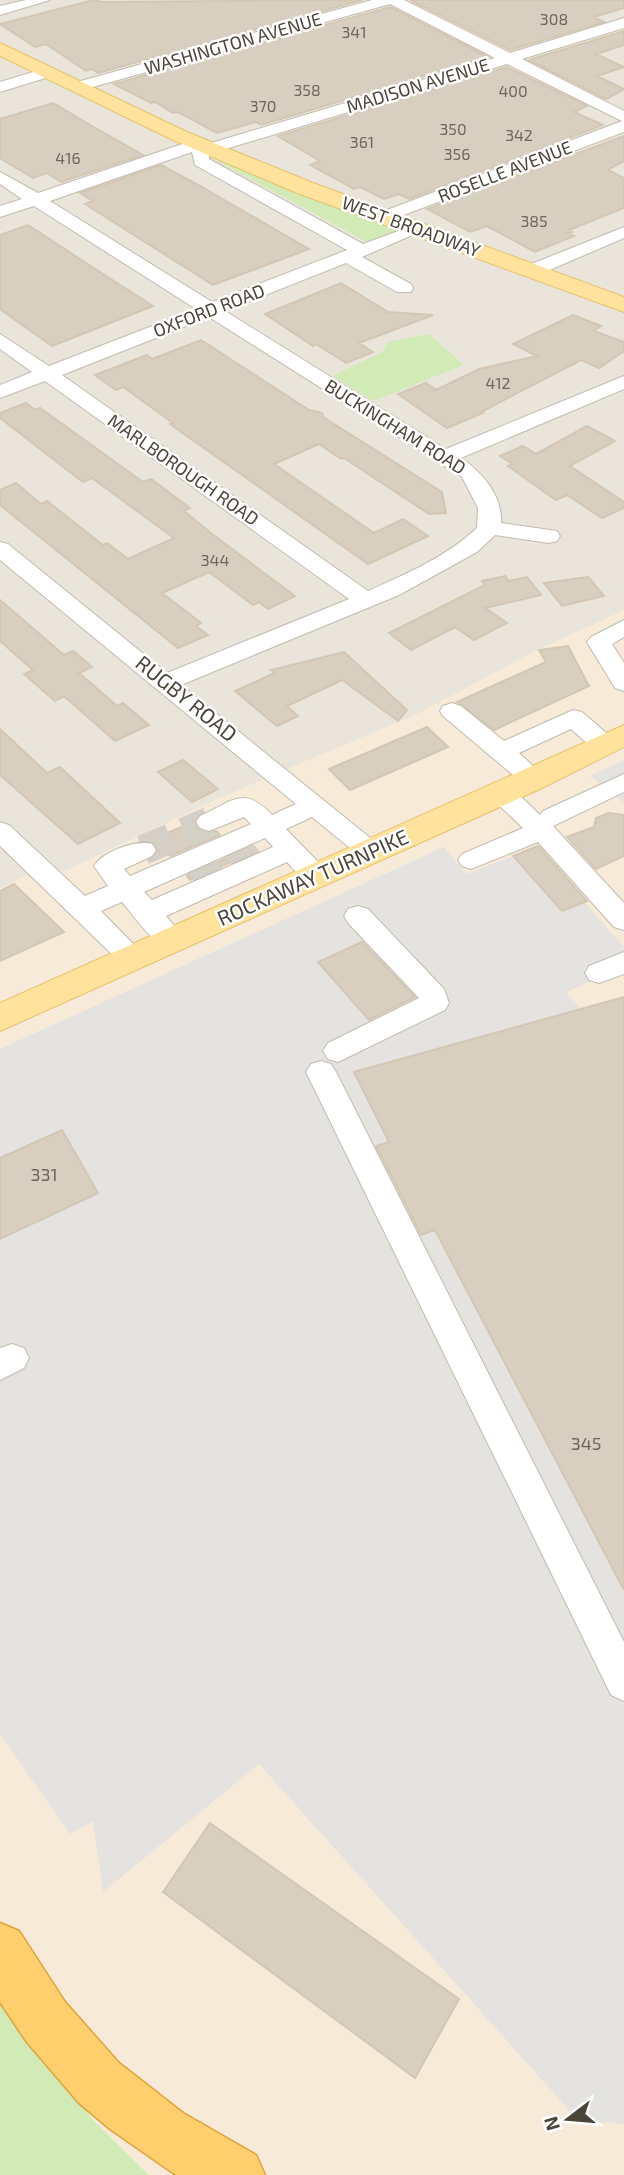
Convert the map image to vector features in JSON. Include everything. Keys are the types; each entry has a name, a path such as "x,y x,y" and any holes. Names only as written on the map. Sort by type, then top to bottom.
{"highway":[{"path":"0,1950 31,2004 99,2084 160,2134 236,2175"}],"main road":[{"name":"WEST BROADWAY","path":"0,49 205,146 385,218 624,305"},
{"name":"ROCKAWAY TURNPIKE","path":"0,1018 370,851 535,780 615,740"}],"street":[{"path":"0,11 43,0"},
{"path":"391,0 624,117"},
{"name":"WASHINGTON AVENUE","path":"76,87 391,0"},
{"name":"MADISON AVENUE","path":"0,212 205,146 624,23"},
{"path":"0,87 46,73"},
{"name":"ROSELLE AVENUE","path":"385,218 624,126"},
{"name":"WEST BROADWAY","path":"205,146 201,161 356,254"},
{"name":"BUCKINGHAM ROAD","path":"0,177 470,473 483,492 491,511 489,528"},
{"name":"OXFORD ROAD","path":"0,392 417,229"},
{"path":"531,271 624,232"},
{"path":"356,254 404,288"},
{"name":"MARLBOROUGH ROAD","path":"0,340 365,600"},
{"path":"443,458 620,387"},
{"path":"166,682 430,571 480,542 489,528 550,536"},
{"name":"RUGBY ROAD","path":"0,549 370,851"},
{"path":"624,628 599,642 624,683"},
{"path":"452,711 535,780"},
{"path":"501,752 573,718 615,740"},
{"path":"471,859 546,824 624,782"},
{"path":"500,794 546,824 624,920"},
{"path":"209,822 248,805 316,876"},
{"path":"243,854 269,827 315,806"},
{"path":"0,831 133,958"},
{"path":"143,850 107,866 172,940"},
{"path":"81,909 126,889 205,871 243,854 291,850"},
{"path":"148,913 205,871"},
{"path":"358,916 434,996 435,1003 330,1062 624,1682"}],"shaded area":[{"path":"0,0 624,0 624,733 0,1017"},
{"path":"624,610 624,2175 149,2175 92,2119 8,2003 0,1986 0,888 33,872 43,881 217,799 419,713 533,652"},
{"path":"624,760 624,804 590,776"},
{"path":"444,847 466,874 513,856 561,911 584,902 624,947 624,967 566,992 581,1009 354,1073 389,1142 375,1147 418,1235 435,1230 624,1591 624,2124 578,2120 259,1764 103,1892 93,1821 70,1834 0,1734 0,1049"}],"green space":[{"path":"206,155 401,230 369,243"},
{"path":"429,334 464,365 373,401 332,376 382,352 388,342"},
{"path":"0,1986 8,2003 92,2119 149,2175 0,2175"}],"building":[{"path":"94,0 362,0 98,73 92,69 86,71 46,44 35,47 0,24"},
{"path":"410,0 624,0 624,8 594,17 604,22 510,50"},
{"path":"390,7 488,57 261,125 256,122 217,133 178,112 173,113 114,84"},
{"path":"624,31 624,45 596,54 624,67 597,76 624,89 606,99 529,60"},
{"path":"507,67 587,106 574,112 603,125 409,199 399,194 384,199 360,187 354,189 310,165 320,161 278,136"},
{"path":"53,103 143,155 61,182 47,173 33,178 0,158 0,119"},
{"path":"624,136 624,161 608,170 624,178 624,208 569,230 572,232 568,233 574,236 535,252 487,226 470,232 427,209"},
{"path":"161,165 309,249 213,285 85,204 93,201 80,193"},
{"path":"28,225 153,306 52,346 0,309 0,235"},
{"path":"341,283 388,312 433,315 359,343 373,352 346,363 316,344 313,346 265,314"},
{"path":"573,315 601,326 594,331 624,342 624,351 599,368 581,360 481,412 483,413 447,428 398,394 426,383 436,390 479,369 537,356 513,344"},
{"path":"201,340 309,410 322,413 323,417 442,492 446,513 429,514 319,444 274,464 374,533 403,519 428,536 368,564 170,424 173,423 123,387 116,390 95,375 147,355 152,359"},
{"path":"26,403 35,410 40,408 143,482 151,479 190,508 184,511 212,534 295,596 268,609 259,602 253,605 209,572 162,593 201,623 196,626 208,635 178,648 0,505 0,490 16,483 41,504 47,501 103,545 107,543 128,559 174,538 92,478 83,482 0,418 0,413"},
{"path":"587,426 615,441 570,466 624,502 624,508 602,518 567,495 556,500 508,466 513,464 500,456 523,446 536,454"},
{"path":"505,576 509,581 527,577 541,595 485,608 507,623 474,640 455,627 411,650 389,633 485,585 482,581"},
{"path":"588,577 604,596 562,606 544,583"},
{"path":"0,600 64,655 73,651 92,667 79,673 117,706 123,703 149,725 115,741 64,696 55,701 24,674 33,670 0,641"},
{"path":"568,646 589,686 494,730 457,702 546,662 539,650"},
{"path":"344,652 407,710 398,721 342,680 287,706 298,716 277,726 235,691 275,673 271,670"},
{"path":"427,727 448,747 350,790 329,769"},
{"path":"0,729 47,773 60,767 120,823 78,844 0,775"},
{"path":"183,760 218,789 192,802 158,772"},
{"path":"609,813 624,815 624,856 596,869 567,837 594,827 596,818"},
{"path":"194,822 199,830 208,833 216,831 220,835 170,856 155,838"},
{"path":"538,846 587,901 562,911 513,856"},
{"path":"236,854 240,858 190,880 187,876"},
{"path":"14,884 64,932 0,961 0,891"},
{"path":"362,942 415,997 369,1020 318,962"},
{"path":"624,997 624,1590 435,1230 421,1235 376,1146 389,1142 354,1072"},
{"path":"62,1130 98,1193 0,1239 0,1158"},
{"path":"210,1823 459,1999 415,2078 163,1892"}],"tunnel":[{"path":"143,850 209,822"},
{"path":"235,846 249,862"},
{"path":"198,862 211,878"}]}
